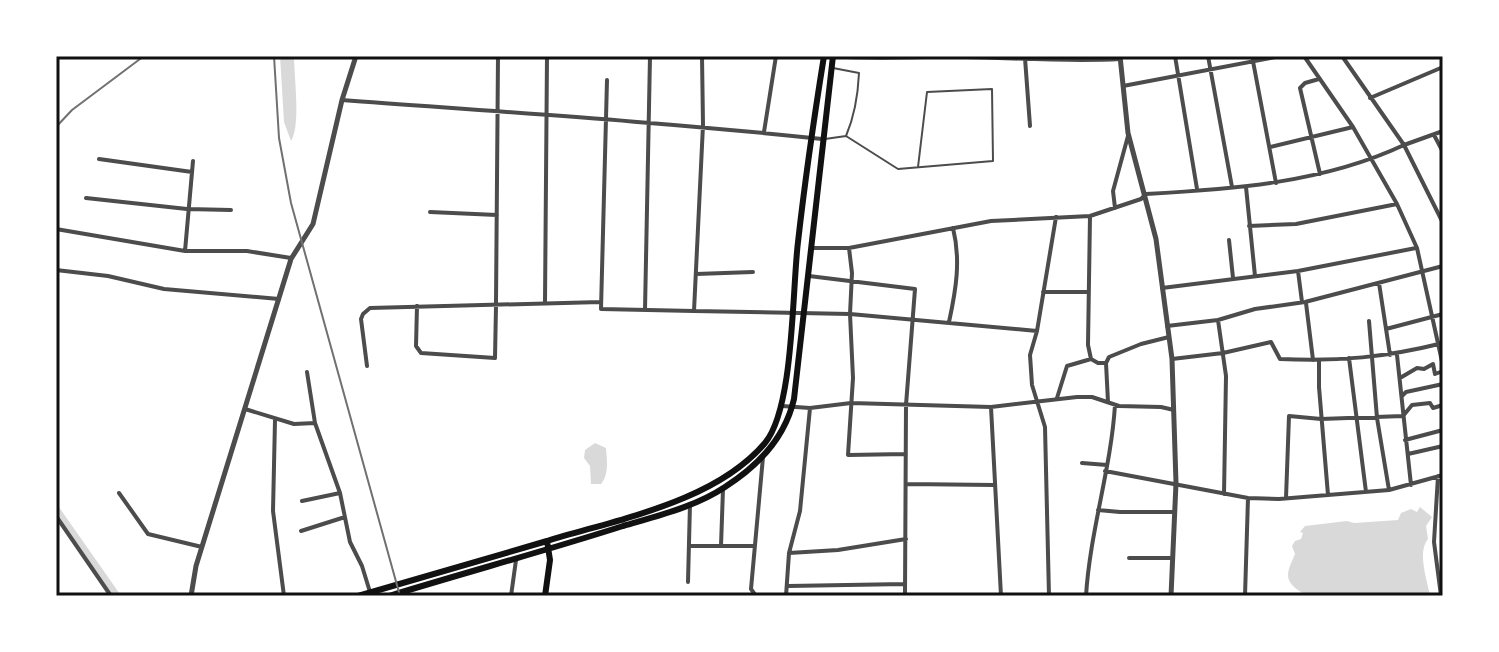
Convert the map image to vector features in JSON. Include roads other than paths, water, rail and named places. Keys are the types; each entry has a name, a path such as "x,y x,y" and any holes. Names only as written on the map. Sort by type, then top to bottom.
{"highway":[{"path":"358,596 547,541 706,489 736,469 764,444 782,406 811,138 824,56"},
{"path":"389,596 549,550 690,504 723,489 763,457 778,438 792,409 832,56"},
{"path":"545,596 550,572 547,541"}],"street":[{"path":"191,596 202,547 291,259 313,224 342,100 356,56"},
{"path":"417,306 416,346 421,353 495,358 498,56"},
{"path":"545,302 547,56"},
{"path":"645,310 650,56"},
{"path":"694,311 703,125 702,56"},
{"path":"764,132 776,56"},
{"path":"832,56 877,59 1120,58 1128,133 1156,239 1172,359 1176,483 1171,596"},
{"path":"1175,56 1197,189"},
{"path":"1208,56 1232,187"},
{"path":"1123,86 1281,56"},
{"path":"1304,56 1353,127 1397,204 1417,248 1432,318 1441,343 1443,368 1435,374 1433,364 1430,364 1400,378"},
{"path":"1342,56 1404,145 1443,223"},
{"path":"1025,58 1030,126"},
{"path":"1253,59 1276,183"},
{"path":"1370,98 1443,67"},
{"path":"1320,79 1305,83 1300,88 1320,174"},
{"path":"607,80 601,309 850,314 1037,331"},
{"path":"342,100 647,124 703,125 824,139"},
{"path":"1270,147 1353,127"},
{"path":"812,248 849,248 991,221 1090,216 1141,199 1146,194 1276,183 1372,160 1443,131"},
{"path":"1115,208 1113,191 1128,133"},
{"path":"1434,135 1443,152"},
{"path":"99,159 192,172"},
{"path":"185,251 193,161"},
{"path":"1246,187 1255,276"},
{"path":"86,198 187,209 231,210"},
{"path":"1249,226 1296,224 1397,204"},
{"path":"430,212 497,215"},
{"path":"1090,216 1087,292 1091,359"},
{"path":"1049,596 1045,427 1032,385 1030,355 1037,331 1056,217"},
{"path":"949,322 957,284 957,243 953,228"},
{"path":"56,229 185,251 247,251 291,259"},
{"path":"1229,240 1233,279"},
{"path":"849,248 851,403 848,455 906,454"},
{"path":"1162,288 1298,271 1417,248"},
{"path":"1167,326 1218,320 1255,309 1304,302 1443,266"},
{"path":"56,270 108,276 164,289 280,299"},
{"path":"1298,271 1316,361 1328,495"},
{"path":"696,274 753,272"},
{"path":"809,276 915,289 906,405 905,596"},
{"path":"1379,283 1386,329 1400,378 1411,485"},
{"path":"1043,292 1087,292"},
{"path":"367,366 361,319 370,308 601,302"},
{"path":"1386,329 1443,314"},
{"path":"1218,320 1223,353 1226,422 1224,494"},
{"path":"1369,321 1377,418 1389,490"},
{"path":"1108,402 1106,363 1109,357 1169,337"},
{"path":"1172,359 1223,353 1271,342 1280,359 1316,361 1394,355 1441,343"},
{"path":"1349,358 1366,492"},
{"path":"1057,398 1067,366 1091,359 1106,363"},
{"path":"307,372 315,423 340,493 350,542 370,592"},
{"path":"1402,396 1406,392 1443,384"},
{"path":"782,406 792,409 851,403 991,407 1036,400 1092,397 1115,405 1174,410"},
{"path":"1286,498 1289,416 1377,418 1403,416 1412,405 1430,403 1433,408 1443,405"},
{"path":"1086,596 1115,405"},
{"path":"991,407 1001,596"},
{"path":"786,596 789,553 800,511 810,408"},
{"path":"245,409 294,424 315,423"},
{"path":"275,420 273,511 284,596"},
{"path":"1405,440 1443,430"},
{"path":"1408,454 1443,446"},
{"path":"747,596 751,589 763,457"},
{"path":"1082,463 1248,498 1389,490 1441,476 1434,542 1441,596"},
{"path":"907,484 994,485"},
{"path":"721,546 723,489"},
{"path":"119,493 150,536 202,547"},
{"path":"302,501 340,493"},
{"path":"1245,596 1248,498"},
{"path":"688,582 690,504"},
{"path":"1098,510 1174,512"},
{"path":"56,516 111,596"},
{"path":"301,531 345,517"},
{"path":"789,553 838,550 906,539"},
{"path":"689,546 755,546"},
{"path":"1129,558 1172,558"},
{"path":"511,596 516,560"},
{"path":"787,586 905,584"},
{"path":"751,589 756,596"}],"lane":[{"path":"832,68 859,73 854,117 846,136"},
{"path":"824,139 846,136 898,169 993,161 992,89 927,92 918,167"}],"waterway":[{"path":"56,509 117,596"}],"railway":[{"path":"56,127 72,110 144,56"},
{"path":"274,56 279,138 291,203 400,596"}]}
